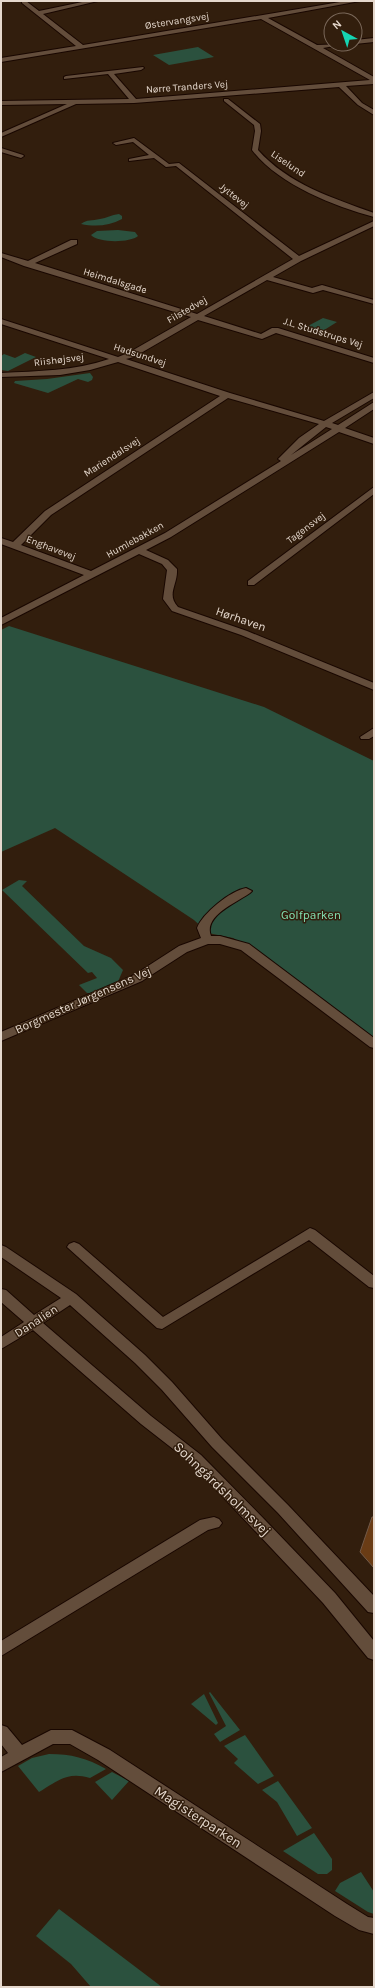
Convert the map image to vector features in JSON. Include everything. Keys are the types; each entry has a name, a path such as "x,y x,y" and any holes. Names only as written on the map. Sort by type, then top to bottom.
{"street":[{"path":"38,13 95,1"},
{"name":"Østervangsvej","path":"1,60 263,18 357,1"},
{"path":"24,2 82,47"},
{"path":"263,18 317,47 374,81"},
{"path":"363,41 374,40"},
{"path":"317,47 323,46"},
{"path":"66,78 141,68"},
{"path":"109,72 134,101"},
{"name":"Nørre Tranders Vej","path":"1,103 134,101 341,85 374,81"},
{"path":"341,85 360,104 374,113"},
{"name":"Liselund","path":"226,100 257,124 258,131 255,150 271,166 318,195 374,215"},
{"path":"1,135 70,107 76,103"},
{"name":"Jyttevej","path":"116,143 134,140 168,166 177,164 298,259"},
{"path":"1,150 21,156"},
{"path":"132,160 155,156"},
{"name":"Filstedvej","path":"119,360 131,355 298,259 374,223"},
{"path":"27,264 74,242"},
{"name":"Heimdalsgade","path":"1,255 197,317"},
{"path":"266,277 313,291 322,287 374,302"},
{"name":"J.L. Studstrups Vej","path":"197,317 262,337 275,330 374,360"},
{"name":"Hadsundvej","path":"1,321 374,442"},
{"name":"Riishøjsvej","path":"1,375 39,375 60,373 90,368 119,360"},
{"name":"Mariendalsvej","path":"15,546 48,513 227,395"},
{"name":"Humlebakken","path":"274,468 295,445 374,395"},
{"name":"Humlebakken","path":"1,622 140,551 374,405"},
{"name":"Tagensvej","path":"251,583 374,490"},
{"name":"Enghavevej","path":"1,541 93,575"},
{"name":"Hørhaven","path":"140,551 165,562 172,569 174,578 167,596 170,605 175,609 244,633 374,687"},
{"path":"207,940 203,930 205,922 213,913 246,891"},
{"name":"Borgmester Jørgensens Vej","path":"1,1037 138,978 184,949 207,940 220,940 245,947 374,1044"},
{"path":"74,1246 162,1324 310,1233 374,1283"},
{"path":"1,1250 71,1298 112,1333 167,1386 217,1443 283,1509 374,1607"},
{"name":"Sohngårdsholmsvej","path":"1,1294 146,1420 196,1459 259,1523 324,1593 357,1630 374,1652"},
{"name":"Danalien","path":"1,1344 71,1298"},
{"path":"1,1649 205,1524 214,1523"},
{"path":"1,1732 19,1754"},
{"name":"Magisterparken","path":"1,1765 51,1737 72,1737 104,1755 341,1910 365,1924 374,1926"}],"green space":[{"path":"198,47 214,57 169,65 153,55"},
{"path":"119,214 122,216 122,219 112,223 97,226 81,224 83,222"},
{"path":"118,230 135,232 138,236 128,240 107,241 100,240 91,235 97,231"},
{"path":"323,318 337,322 321,332 306,327"},
{"path":"25,353 36,357 8,371 1,370 1,356 4,354 15,358"},
{"path":"90,373 93,377 92,380 88,382 78,379 48,393 14,383 15,381 47,379"},
{"name":"Golfparken","path":"9,626 264,707 374,761 374,1042 249,947 233,938 208,933 194,920 55,828 1,852 1,630"},
{"path":"19,880 27,881 22,886 84,946 111,958 123,970 117,984 94,993 87,993 79,985 97,978 92,972 88,973 2,890"},
{"path":"210,1692 240,1730 220,1742 214,1734 226,1726 209,1693"},
{"path":"204,1694 218,1723 216,1725 191,1704"},
{"path":"245,1735 274,1776 258,1784 234,1763 238,1759 224,1746"},
{"path":"49,1754 79,1757 106,1769 90,1778 82,1776 69,1776 63,1778 39,1792 18,1766 32,1758"},
{"path":"112,1772 129,1781 112,1800 95,1782"},
{"path":"278,1781 312,1828 297,1836 277,1802 262,1790"},
{"path":"314,1833 332,1859 332,1870 327,1874 318,1874 283,1851"},
{"path":"361,1872 374,1892 374,1914 368,1912 335,1891 340,1883"},
{"path":"59,1909 162,1987 91,1987 71,1964 36,1936"}],"building":[{"path":"372,1517 374,1517 374,1568 360,1552"}]}
